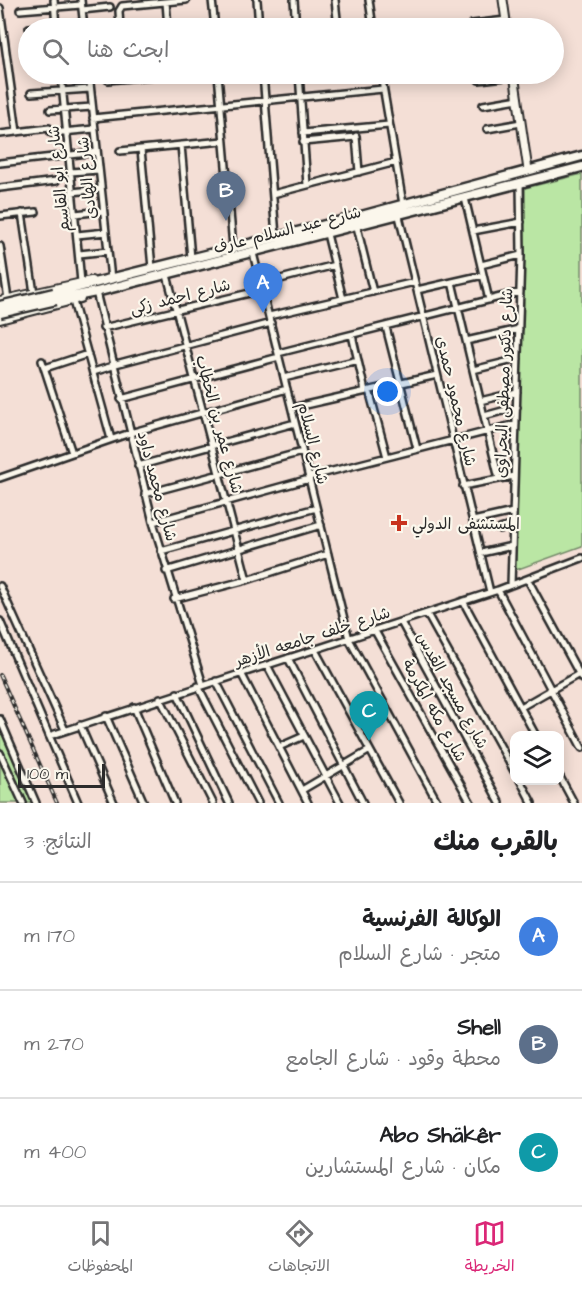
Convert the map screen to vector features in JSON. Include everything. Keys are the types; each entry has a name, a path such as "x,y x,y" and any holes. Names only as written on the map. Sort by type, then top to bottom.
{"main road":[{"name":"شارع عبد السلام عارف","path":"4,300 81,282 108,280 582,156"},
{"name":"شارع عبد السلام عارف","path":"0,319 73,301 96,292 357,227 582,167"},
{"path":"0,312 108,280"},
{"path":"44,291 48,308"},
{"path":"0,306 55,296 96,292"}],"street":[{"path":"54,0 55,18"},
{"path":"119,18 118,13 122,6 186,0"},
{"path":"212,0 213,18"},
{"path":"257,0 258,18"},
{"path":"294,0 295,18"},
{"path":"335,0 337,18"},
{"path":"369,0 372,18"},
{"path":"503,0 506,18"},
{"path":"166,2 167,18"},
{"path":"20,10 81,5 110,7"},
{"path":"0,8 2,38 17,132"},
{"path":"0,66 8,65"},
{"name":"شارع ابو القاسم","path":"62,84 81,282"},
{"name":"شارع الهادى","path":"90,84 108,250 108,280"},
{"path":"219,84 233,247"},
{"path":"264,84 276,236"},
{"path":"299,84 307,185"},
{"path":"382,84 403,204"},
{"path":"516,84 528,170"},
{"path":"31,93 90,88"},
{"path":"93,118 383,90"},
{"path":"483,105 518,99"},
{"path":"50,110 92,107"},
{"path":"487,129 521,123"},
{"path":"303,133 389,125"},
{"path":"0,134 95,129"},
{"path":"355,129 359,172"},
{"path":"303,142 356,137"},
{"path":"120,151 224,141"},
{"path":"181,146 191,258"},
{"path":"141,149 152,268"},
{"path":"0,163 97,152"},
{"path":"273,194 396,162"},
{"path":"70,172 99,170"},
{"path":"0,188 56,181"},
{"name":"شارع دكتور مصطفى البحراوى","path":"511,585 521,255 520,182"},
{"path":"72,192 101,189"},
{"path":"465,198 489,300"},
{"path":"75,214 103,211"},
{"path":"0,216 36,212"},
{"path":"22,213 34,293"},
{"name":"شارع محمود حمدى","path":"399,216 490,592"},
{"path":"473,231 521,222"},
{"path":"357,227 373,292"},
{"path":"77,235 106,232"},
{"path":"327,234 342,299"},
{"path":"0,246 4,300"},
{"path":"79,254 108,250"},
{"name":"شارع السلام","path":"253,253 349,639 438,803"},
{"path":"481,265 521,255"},
{"name":"شارع احمد زكى","path":"103,328 177,311 335,265"},
{"name":"شارع عمر بن الخطاب","path":"167,275 247,580"},
{"path":"417,290 483,275"},
{"path":"269,316 415,282"},
{"path":"452,282 499,479"},
{"name":"شارع محمد داود","path":"96,292 145,494 200,686 258,803"},
{"path":"121,399 352,335 520,292"},
{"path":"73,301 111,440"},
{"path":"93,372 271,323"},
{"path":"386,327 417,449"},
{"path":"466,341 519,329"},
{"path":"352,335 387,457"},
{"path":"45,368 88,354"},
{"path":"473,370 518,359"},
{"path":"284,378 358,360"},
{"path":"42,361 72,453"},
{"path":"292,408 437,375"},
{"path":"0,478 130,433 287,389"},
{"path":"480,401 517,392"},
{"path":"484,416 517,407"},
{"path":"138,466 295,423"},
{"path":"153,522 309,478 516,424"},
{"path":"145,494 302,452"},
{"path":"463,486 514,476"},
{"path":"161,551 316,508"},
{"path":"473,521 513,512"},
{"path":"166,571 321,525"},
{"path":"500,529 513,525"},
{"path":"481,554 512,546"},
{"path":"174,600 328,554"},
{"name":"شارع خلف جامعه الأزهر","path":"49,736 160,698 427,614 528,580 582,558"},
{"path":"521,707 581,676 528,580"},
{"path":"0,586 64,730"},
{"path":"498,590 582,748"},
{"path":"463,601 534,731"},
{"path":"427,614 510,764"},
{"path":"0,621 78,803"},
{"name":"شارع مسجد القدس","path":"401,622 500,803"},
{"name":"شارع مكه المكرمة","path":"375,631 471,803"},
{"path":"315,650 399,803"},
{"path":"288,658 363,803"},
{"path":"267,665 340,803"},
{"path":"241,673 308,803"},
{"path":"216,681 279,803"},
{"path":"177,693 230,803"},
{"path":"160,698 213,803"},
{"path":"134,707 175,803"},
{"path":"106,716 144,803"},
{"path":"0,719 35,803"},
{"path":"80,725 114,803"},
{"path":"279,747 304,735"},
{"path":"302,790 370,750"},
{"path":"0,753 23,803"},
{"path":"564,784 574,803"},
{"path":"523,785 532,803"}],"green space":[{"path":"582,174 582,546 513,571 522,355 525,188"},
{"path":"0,715 39,803 0,803"}],"railway":[{"path":"0,675 57,803"}],"place":[{"name":"Shell","path":"226,221"},
{"name":"الوكالة الفرنسية","path":"263,313"},
{"name":"المستشفى الدولي","path":"399,523"},
{"name":"Abo Shäkêr","path":"369,741"}]}
